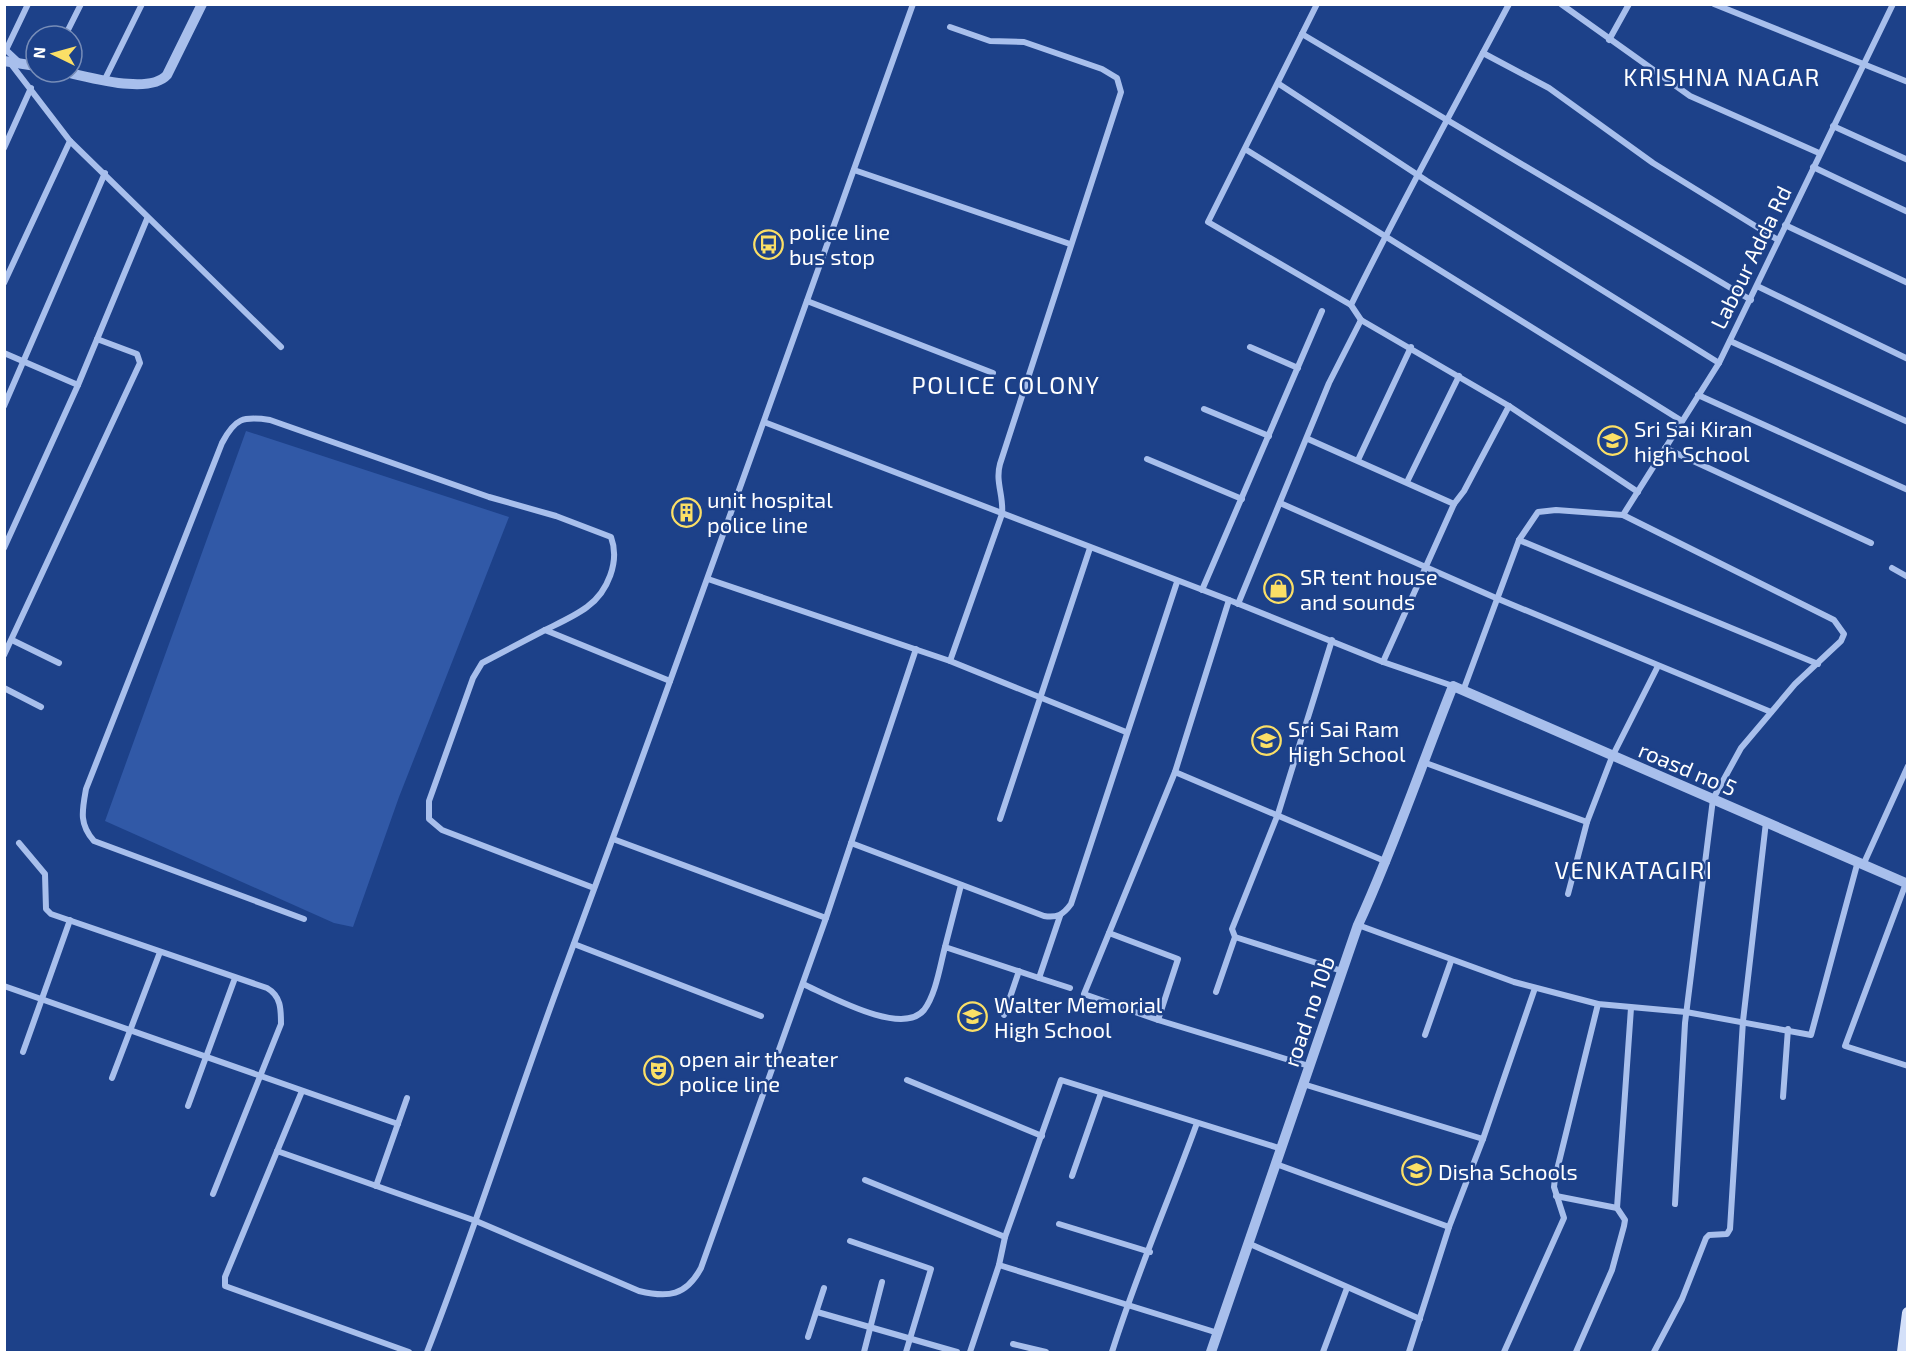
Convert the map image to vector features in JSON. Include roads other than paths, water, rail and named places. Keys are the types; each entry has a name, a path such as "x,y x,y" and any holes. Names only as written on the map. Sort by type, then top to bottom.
{"main road":[{"path":"1903,1353 1908,1313"}],"street":[{"path":"6,55 28,4"},
{"path":"71,24 81,4"},
{"path":"105,80 142,4"},
{"path":"84,76 142,85 161,82 167,75 202,4"},
{"path":"427,1353 708,579 913,4"},
{"path":"1317,4 1208,222 1351,304 1361,320 1509,406 1638,492"},
{"path":"1351,304 1417,173 1449,119 1509,4"},
{"path":"1561,4 1609,40 1706,105 1819,153"},
{"path":"1609,40 1629,4"},
{"path":"1714,4 1758,24 1908,82"},
{"name":"Labour Adda Rd","path":"1623,515 1719,363 1891,5"},
{"path":"950,27 990,41 1024,42 1102,69 1118,78 1121,92 1118,108 1070,244 997,476 1003,504 1002,514 950,661"},
{"path":"1302,34 1751,300"},
{"path":"1483,53 1549,88 1653,163 1778,240"},
{"path":"6,55 24,64"},
{"path":"6,55 70,141 105,173 147,219 281,347"},
{"path":"1279,84 1719,363"},
{"path":"4,148 31,88"},
{"path":"1833,126 1908,160"},
{"path":"4,283 70,141"},
{"path":"1245,149 1682,421"},
{"path":"1813,168 1908,212"},
{"path":"854,170 1070,244"},
{"path":"4,406 105,173"},
{"path":"4,548 78,385 147,219"},
{"path":"1785,225 1908,283"},
{"path":"1757,286 1908,359"},
{"path":"807,301 993,373"},
{"path":"1202,591 1322,311"},
{"path":"1238,604 1308,439 1329,383 1361,320"},
{"path":"4,655 140,363 137,354 97,339"},
{"path":"1730,341 1908,422"},
{"path":"1250,347 1298,368"},
{"path":"1358,460 1411,347"},
{"path":"4,353 78,385"},
{"path":"1407,482 1459,376"},
{"path":"1698,395 1908,490"},
{"path":"1383,662 1454,504 1464,491 1509,406"},
{"path":"1204,409 1269,436"},
{"path":"304,919 94,842 85,831 82,821 86,789 222,443 231,427 243,419 270,420 489,497 556,516 611,537 615,561 601,591 587,607 482,663 477,669 429,801 429,819 442,830 594,888"},
{"path":"764,422 1458,689 1519,540 1538,512 1556,510 1623,515 1834,620 1844,634 1841,641 1771,712 1741,748 1713,800 1686,1012 1676,1204"},
{"path":"1308,439 1454,504"},
{"path":"1665,448 1871,543"},
{"path":"1147,459 1242,499"},
{"path":"1280,503 1496,598 1771,712"},
{"path":"1519,540 1818,664"},
{"path":"1000,819 1090,548"},
{"path":"1892,568 1908,576"},
{"path":"708,579 950,661 1126,732"},
{"path":"1038,978 1059,916 1071,904 1177,582"},
{"path":"1229,600 1175,772 1084,994 1158,1020 1310,1066"},
{"path":"545,630 670,681"},
{"path":"12,640 59,663"},
{"path":"1216,992 1234,937 1232,929 1278,814 1332,640"},
{"path":"277,1151 476,1221 639,1291 658,1296 678,1293 693,1283 701,1268 826,918 916,649"},
{"path":"1568,894 1587,822 1612,757 1658,666"},
{"path":"4,688 41,707"},
{"name":"roasd no 5","path":"1458,689 1861,862 1907,884"},
{"name":"road no 10b","path":"1211,1353 1358,926 1387,862 1423,762 1458,689"},
{"path":"1423,762 1587,822"},
{"path":"1358,926 1451,961 1535,988 1598,1004 1686,1012 1812,1035 1861,862 1908,766"},
{"path":"1175,772 1387,862"},
{"path":"1654,1353 1682,1299 1706,1238 1709,1235 1727,1234 1730,1229 1743,1021 1766,822"},
{"path":"613,839 826,918"},
{"path":"19,843 45,874 46,909 51,914 267,988 276,996 281,1024 213,1194"},
{"path":"851,843 1044,916 1059,916"},
{"path":"1907,884 1845,1046 1908,1066"},
{"path":"802,984 881,1017 908,1019 924,1010 945,947 961,885"},
{"path":"23,1052 70,920"},
{"path":"1109,933 1178,959 1158,1020"},
{"path":"1234,937 1342,971"},
{"path":"574,944 761,1016"},
{"path":"945,947 1070,988"},
{"path":"112,1078 160,952"},
{"path":"1425,1035 1451,961"},
{"path":"1004,1014 1019,971"},
{"path":"188,1106 235,978"},
{"path":"4,986 398,1124"},
{"path":"1408,1353 1449,1227 1483,1139 1535,988"},
{"path":"1504,1353 1563,1218 1563,1209 1556,1196 1555,1178 1598,1004"},
{"path":"1576,1353 1612,1270 1624,1220 1617,1208 1631,1008"},
{"path":"1783,1097 1788,1029"},
{"path":"907,1080 1042,1136"},
{"path":"970,1353 999,1265 1005,1237 1061,1080 1282,1149"},
{"path":"1304,1084 1483,1139"},
{"path":"302,1091 225,1277 225,1286 409,1353"},
{"path":"1072,1176 1101,1093"},
{"path":"376,1186 407,1098"},
{"path":"1112,1353 1127,1305 1150,1252 1197,1124"},
{"path":"1276,1164 1449,1227"},
{"path":"865,1180 1005,1237"},
{"path":"1556,1196 1617,1208"},
{"path":"1059,1224 1150,1252"},
{"path":"850,1241 931,1269 906,1353"},
{"path":"1250,1245 1420,1319"},
{"path":"999,1265 1218,1332"},
{"path":"864,1353 882,1282"},
{"path":"808,1337 824,1288"},
{"path":"1323,1353 1347,1288"},
{"path":"817,1312 957,1353"},
{"path":"1013,1344 1046,1353"}],"place":[{"name":"police line bus stop","path":"768,244"},
{"name":"Sri Sai Kiran high School","path":"1613,441"},
{"name":"unit hospital police line","path":"686,512"},
{"name":"SR tent house and sounds","path":"1279,589"},
{"name":"Sri Sai Ram High School","path":"1267,741"},
{"name":"Walter Memorial High School","path":"973,1017"},
{"name":"open air theater police line","path":"658,1071"},
{"name":"Disha Schools","path":"1417,1171"}],"district":[{"name":"KRISHNA NAGAR","path":"1722,76"},
{"name":"POLICE COLONY","path":"1006,384"},
{"name":"VENKATAGIRI","path":"1634,869"}]}
